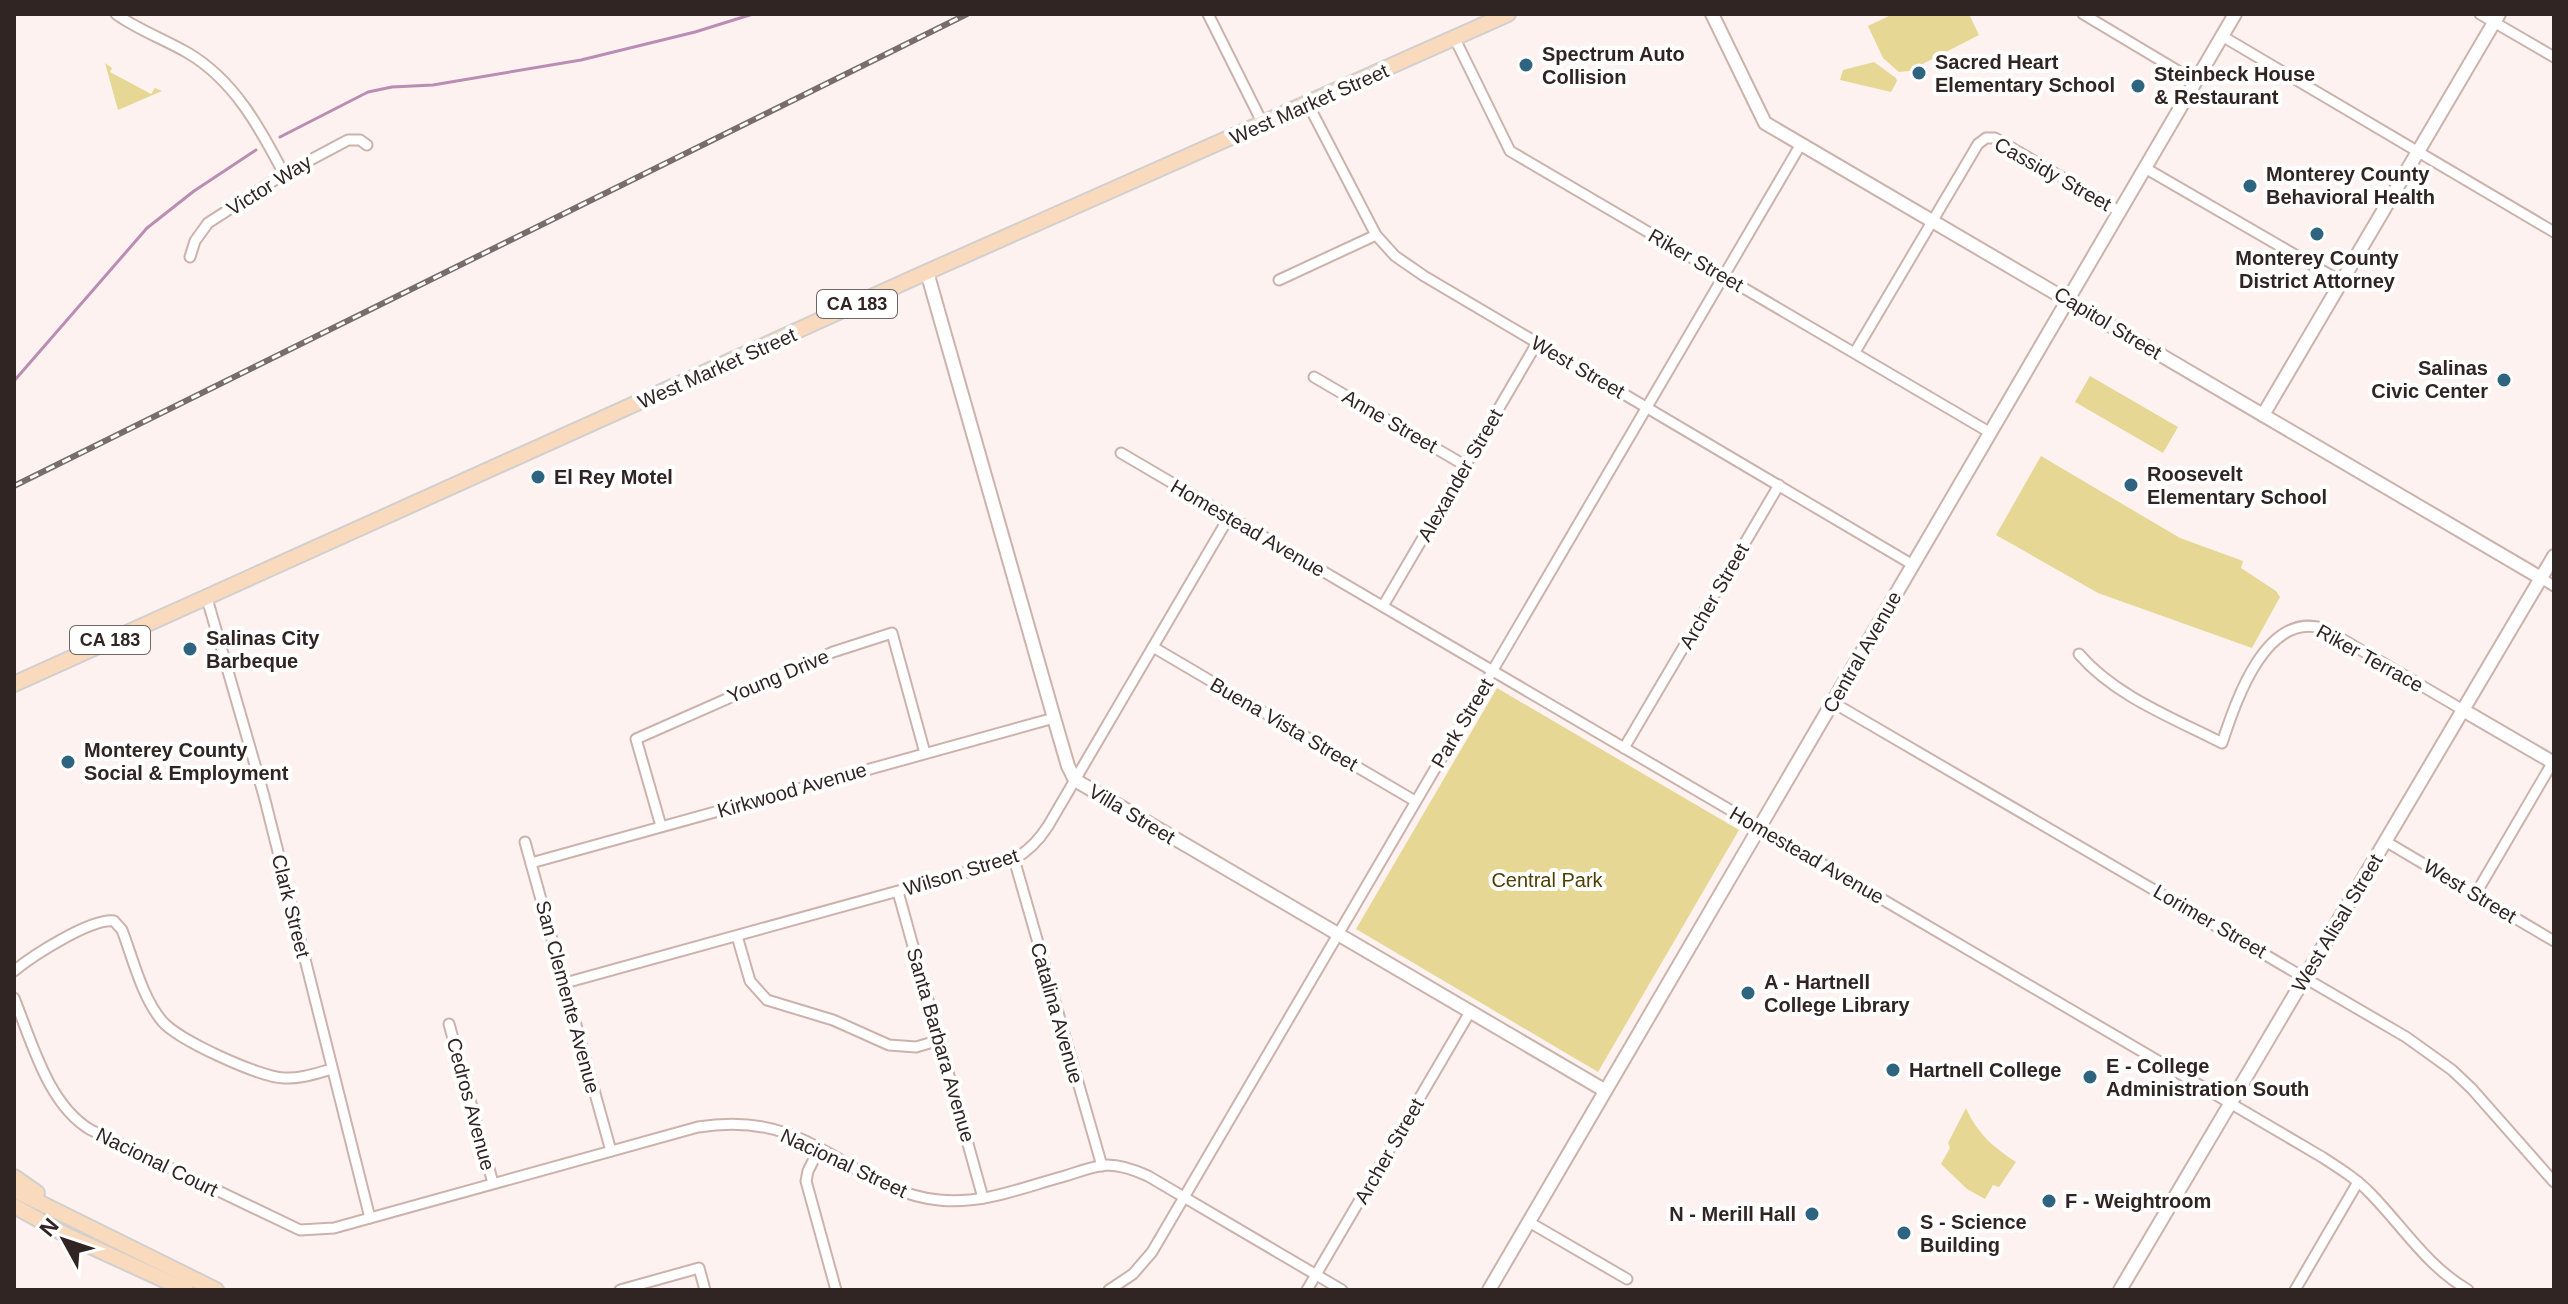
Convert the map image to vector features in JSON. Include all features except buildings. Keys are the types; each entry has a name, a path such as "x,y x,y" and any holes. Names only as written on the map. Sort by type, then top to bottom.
{"main road":[{"name":"West Market Street","path":"14,684 206,595 1508,14"},
{"path":"14,1177 77,1220"},
{"path":"14,1190 216,1290"},
{"path":"14,1206 66,1235"},
{"path":"14,1214 186,1290"}],"street":[{"path":"116,14 183,50 215,72 248,112 284,174"},
{"path":"1208,14 1263,124"},
{"name":"Capitol Street","path":"1712,14 1765,123 2554,586"},
{"path":"2083,14 2195,81"},
{"name":"Central Avenue","path":"1489,1290 2235,14"},
{"path":"2480,14 2496,18 2554,57"},
{"path":"2263,415 2496,18"},
{"path":"2222,36 2554,232"},
{"name":"Riker Street","path":"1455,39 1510,151 1989,432"},
{"name":"West Street","path":"1308,104 1376,235 1383,245 1411,268 1913,565"},
{"name":"Cassidy Street","path":"1933,220 1978,144 1986,138 1995,138 2119,211"},
{"name":"Victor Way","path":"190,257 195,241 208,223 284,174 348,140 360,140 367,145"},
{"name":"Park Street","path":"1109,1290 1146,1261 1801,144"},
{"path":"2145,168 2342,282"},
{"path":"1855,352 1933,220"},
{"path":"1279,280 1376,235"},
{"name":"Villa Street","path":"927,272 1054,718 1075,780 1604,1090"},
{"name":"Alexander Street","path":"1383,606 1537,343"},
{"name":"Anne Street","path":"1314,377 1466,466"},
{"name":"Homestead Avenue","path":"1121,453 2322,1157 2358,1182 2451,1286 2468,1290"},
{"name":"Archer Street","path":"1624,748 1779,485"},
{"name":"Wilson Street","path":"565,983 1014,859 1029,850 1042,836 1229,517"},
{"name":"West Alisal Street","path":"2120,1290 2554,556"},
{"name":"Clark Street","path":"206,595 264,796 370,1218"},
{"name":"Riker Terrace","path":"2079,654 2097,674 2222,743 2239,698 2265,651 2278,637 2301,625 2325,629 2463,710"},
{"name":"Young Drive","path":"661,826 636,739 823,656 892,633 925,753"},
{"name":"Buena Vista Street","path":"1153,647 1415,801"},
{"name":"Lorimer Street","path":"1832,702 2406,1037 2452,1070 2491,1108 2554,1182"},
{"path":"2463,710 2554,762 2475,895"},
{"name":"Kirkwood Avenue","path":"531,863 1054,718"},
{"name":"West Street","path":"2385,841 2554,941"},
{"name":"San Clemente Avenue","path":"525,842 611,1151"},
{"name":"Catalina Avenue","path":"1014,859 1102,1166"},
{"name":"Santa Barbara Avenue","path":"898,892 983,1198"},
{"path":"14,971 96,922 114,921 122,930 149,1000 169,1028 227,1058 271,1076 300,1078 332,1069"},
{"path":"737,936 750,981 767,1000 833,1020 889,1045 916,1047 940,1040"},
{"name":"Nacional Court","path":"14,998 55,1094 70,1115 83,1126 292,1228 324,1230 370,1218"},
{"name":"Archer Street","path":"1307,1290 1470,1012"},
{"name":"Cedros Avenue","path":"449,1024 493,1183"},
{"name":"Nacional Street","path":"370,1218 698,1127 754,1125 789,1134 901,1192 941,1201 983,1198 1102,1166 1122,1167 1139,1172 1184,1197 1342,1290"},
{"path":"819,1149 808,1171 807,1186 836,1290"},
{"path":"2295,1290 2358,1182"},
{"path":"1529,1222 1627,1279"},
{"path":"620,1290 699,1268 705,1290"}],"green space":[{"path":"1893,14 1969,14 1979,35 1909,71 1899,72 1883,58 1868,26"},
{"path":"1874,62 1896,78 1891,92 1840,80 1843,70"},
{"path":"105,63 112,68 110,72 151,94 155,88 162,91 118,110"},
{"path":"2090,376 2178,427 2163,453 2075,402"},
{"path":"2041,456 2180,538 2243,561 2241,568 2276,591 2280,597 2252,648 2098,593 1996,535"},
{"name":"Central Park","path":"1497,688 1739,830 1598,1072 1356,929"},
{"path":"1966,1108 1986,1139 2016,1162 1999,1187 1993,1185 1985,1199 1967,1189 1941,1164"}],"waterway":[{"path":"280,137 368,92 392,87 433,85 581,60 695,32 753,14"},
{"path":"14,381 147,228 194,191 256,150"}],"railway":[{"path":"14,486 967,14"}],"place":[{"name":"Spectrum Auto Collision","path":"1526,65"},
{"name":"Sacred Heart Elementary School","path":"1919,73"},
{"name":"Steinbeck House & Restaurant","path":"2138,86"},
{"name":"Monterey County Behavioral Health","path":"2250,186"},
{"name":"Monterey County District Attorney","path":"2317,234"},
{"name":"Salinas Civic Center","path":"2504,380"},
{"name":"El Rey Motel","path":"538,477"},
{"name":"Roosevelt Elementary School","path":"2131,485"},
{"name":"Salinas City Barbeque","path":"190,649"},
{"name":"Monterey County Social & Employment","path":"68,762"},
{"name":"A - Hartnell College Library","path":"1748,993"},
{"name":"Hartnell College","path":"1893,1070"},
{"name":"E - College Administration South","path":"2090,1077"},
{"name":"F - Weightroom","path":"2049,1201"},
{"name":"N - Merill Hall","path":"1812,1214"},
{"name":"S - Science Building","path":"1904,1233"}]}
